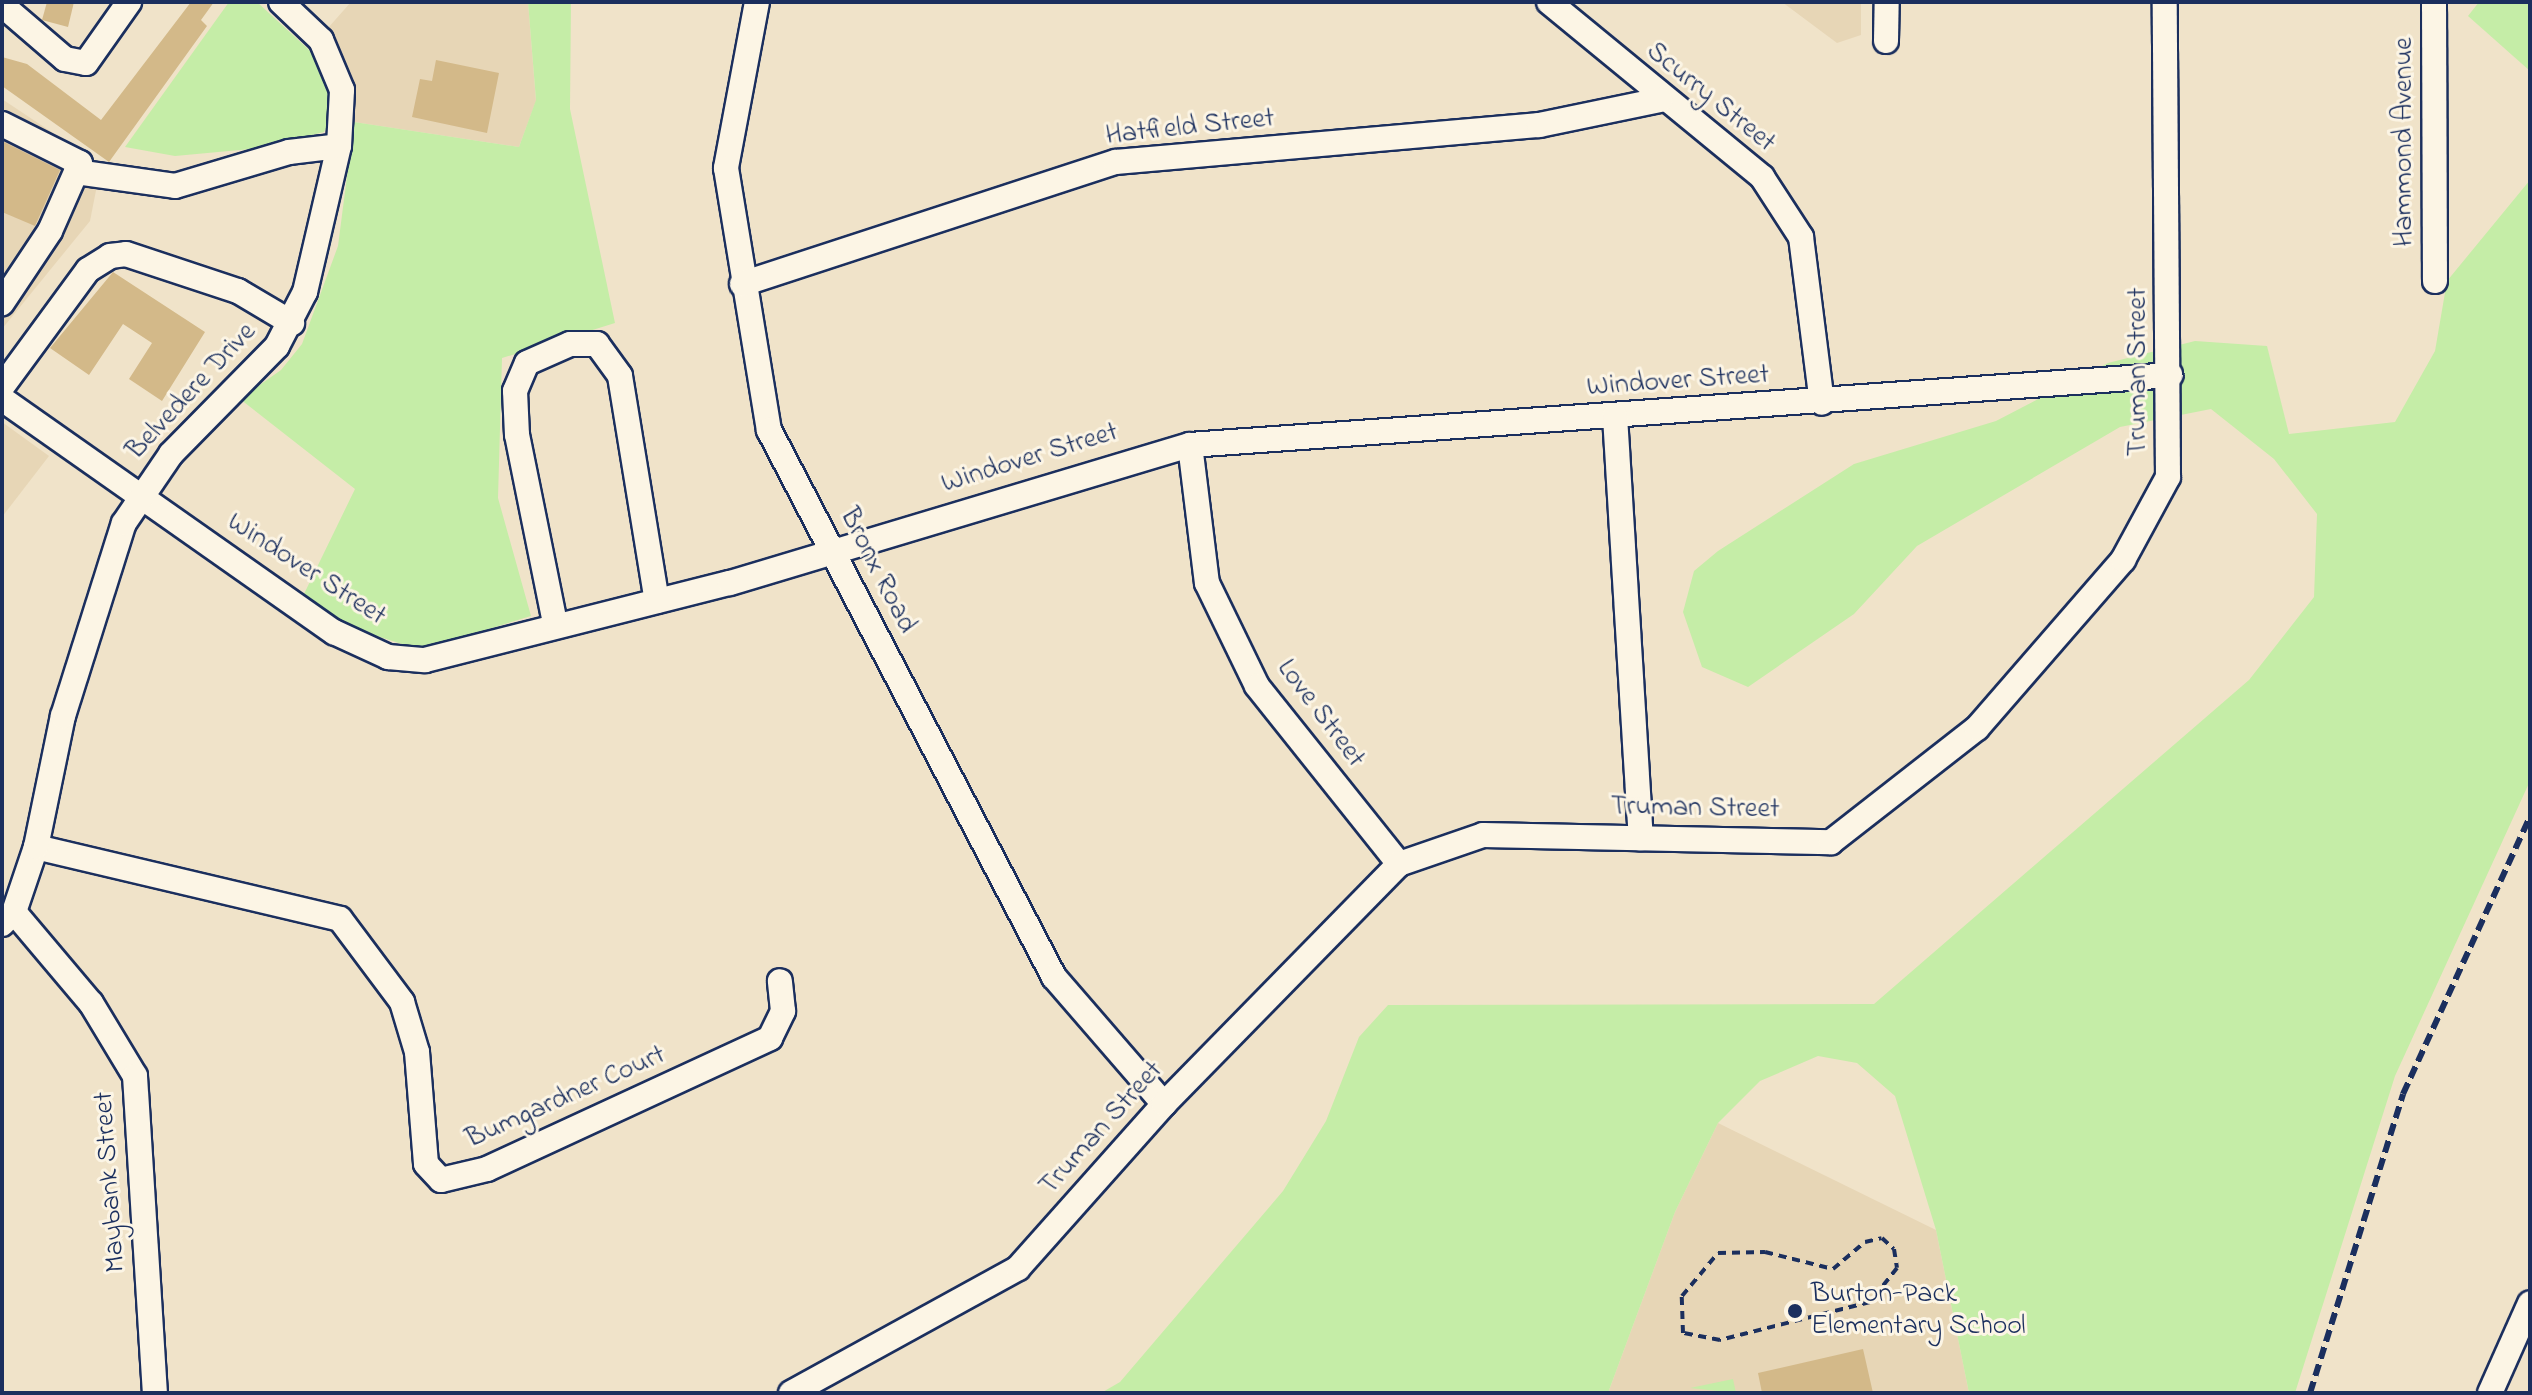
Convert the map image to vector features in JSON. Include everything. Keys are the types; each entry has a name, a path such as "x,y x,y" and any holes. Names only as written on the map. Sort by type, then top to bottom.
{"street":[{"path":"6,5 65,59 86,63 129,2"},
{"name":"Belvedere Drive","path":"8,918 36,847 100,580 141,493 292,323 339,146 339,74 321,40 281,2"},
{"name":"Bronx Road","path":"757,2 726,168 742,284 769,430 1054,977 1164,1104"},
{"name":"Scurry Street","path":"1549,2 1660,100 1762,177 1801,237 1822,403"},
{"path":"1886,41 1887,2"},
{"name":"Truman Street","path":"791,1393 1018,1268 1164,1104 1399,864 1483,835 1831,842 1977,728 2123,560 2168,477 2171,375 2165,2"},
{"name":"Hammond Avenue","path":"2434,2 2435,281"},
{"name":"Hatfield Street","path":"742,284 1116,162 1539,125 1660,100"},
{"path":"2,124 80,163 50,231 2,303"},
{"path":"76,172 175,186 289,152 339,146"},
{"path":"2,387 88,270 110,256 126,254 238,291 292,323"},
{"path":"555,623 517,435 515,391 527,363 570,344 597,344 620,376 657,601"},
{"name":"Windover Street","path":"2,399 141,493 334,632 388,657 448,656 555,623 657,601 1190,445 1822,403 2171,375"},
{"path":"1615,416 1641,838"},
{"name":"Love Street","path":"1190,445 1207,583 1257,686 1399,864"},
{"name":"Bumgardner Court","path":"36,847 340,919 402,1002 417,1052 426,1164 441,1180 487,1169 770,1038 783,1011 780,981"},
{"name":"Maybank Street","path":"8,918 91,1003 135,1076 155,1393"},
{"path":"2490,1393 2530,1303"}],"path":[{"path":"1882,1238 1894,1249 1895,1278 1860,1305 1704,1342 1691,1339 1679,1322 1690,1281 1718,1253 1753,1250 1833,1269 1865,1242 1882,1238"}],"shaded area":[{"path":"351,2 528,2 536,101 519,147 354,122 355,94 328,28"},
{"path":"1782,2 1861,2 1861,35 1837,43"},
{"path":"2,99 101,165 90,221 2,329"},
{"path":"2,422 49,456 2,517"},
{"name":"Burton-Pack Elementary School","path":"1718,1123 1936,1230 1969,1393 1608,1393 1675,1212"}],"green space":[{"path":"229,2 257,2 319,59 335,113 324,132 260,148 175,156 125,147"},
{"path":"528,2 571,2 570,109 615,323 502,358 498,498 531,616 421,650 348,627 303,596 355,489 240,399 281,370 302,344 338,246 354,122 519,147 536,100"},
{"path":"2479,2 2530,2 2530,71 2468,16"},
{"path":"2530,180 2530,781 2395,1076 2295,1393 1969,1393 1936,1230 1895,1096 1857,1063 1818,1056 1760,1081 1718,1123 1675,1212 1608,1393 1101,1393 1120,1382 1283,1191 1326,1121 1359,1037 1388,1005 1874,1004 2249,680 2314,597 2317,514 2274,459 2211,409 2120,427 1917,546 1854,614 1748,687 1702,667 1683,612 1694,571 1718,551 1854,464 1996,421 2108,363 2195,341 2267,346 2289,434 2395,422 2435,351 2447,281"},
{"path":"1733,1379 1736,1393 1690,1388"}],"building":[{"path":"47,2 74,2 68,27 42,20"},
{"path":"191,2 214,2 201,20 207,26 109,162 2,86 2,57 27,64 101,120"},
{"path":"436,60 499,73 487,133 412,117 420,79 432,81"},
{"path":"2,141 60,170 35,226 2,212"},
{"path":"113,272 205,332 162,401 129,379 152,343 123,324 89,375 50,348"},
{"path":"1863,1349 1873,1393 1762,1393 1758,1373"}],"railway":[{"path":"2310,1393 2403,1094 2530,816"}],"place":[{"name":"Burton-Pack Elementary School","path":"1795,1311"}]}
